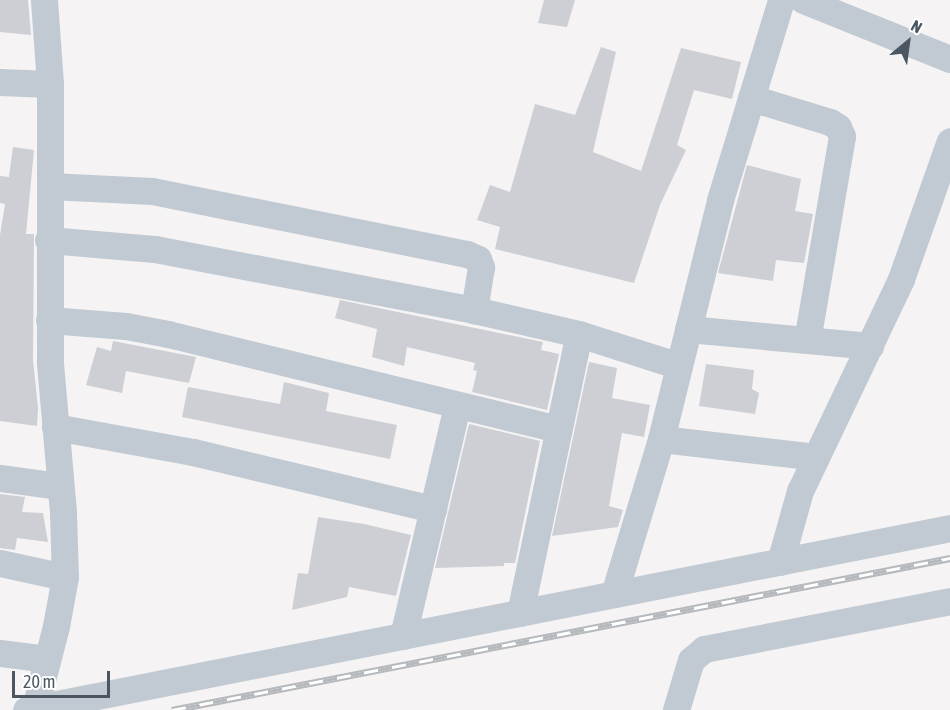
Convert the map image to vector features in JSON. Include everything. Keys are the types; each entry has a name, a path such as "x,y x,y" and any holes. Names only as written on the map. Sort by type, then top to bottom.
{"street":[{"path":"44,0 50,84 49,320 65,577 47,659 30,709 950,528"},
{"path":"614,594 661,439 720,200 781,0"},
{"path":"817,3 950,58"},
{"path":"0,82 50,84"},
{"path":"752,98 830,122 838,127 842,136 807,340"},
{"path":"780,562 800,491 901,279 948,156"},
{"path":"50,186 174,194 467,254 478,258 482,267 474,310"},
{"path":"48,240 155,249 474,310 579,334 679,366"},
{"path":"49,320 126,326 168,334 558,429"},
{"path":"688,329 870,346"},
{"path":"520,614 579,334"},
{"path":"403,636 457,406"},
{"path":"55,427 193,452 433,509"},
{"path":"661,439 816,457"},
{"path":"0,478 59,486"},
{"path":"0,563 65,577"},
{"path":"676,710 690,660 704,649 950,601"},
{"path":"0,653 47,659"}],"building":[{"path":"0,0 28,0 31,35 0,32"},
{"path":"544,0 575,0 567,27 538,23"},
{"path":"601,47 616,52 593,152 641,171 681,48 741,62 732,99 694,90 677,145 686,150 660,205 634,283 495,249 500,227 477,220 490,185 510,192 535,104 575,115"},
{"path":"13,147 34,150 26,234 34,234 33,360 38,408 37,426 0,421 0,235 5,204 0,203 0,176 9,177"},
{"path":"747,165 801,179 795,211 813,214 804,263 776,260 773,281 718,273"},
{"path":"340,300 543,342 541,350 559,354 547,410 472,392 477,371 473,370 475,363 407,347 404,366 372,357 377,329 335,318"},
{"path":"113,341 196,357 189,383 126,371 122,393 86,385 97,347 111,351"},
{"path":"589,362 617,368 612,398 650,405 644,437 622,433 609,506 623,510 618,527 552,536"},
{"path":"706,364 754,370 752,389 759,393 755,414 699,406"},
{"path":"284,382 329,393 326,411 397,425 390,459 182,417 188,387 280,404"},
{"path":"469,424 540,441 515,563 504,563 504,566 435,568"},
{"path":"0,494 25,497 22,512 43,513 48,542 17,538 15,550 0,548"},
{"path":"318,517 364,524 411,535 396,596 349,587 347,597 292,610 298,573 308,574"}],"railway":[{"path":"172,710 950,558"}]}
